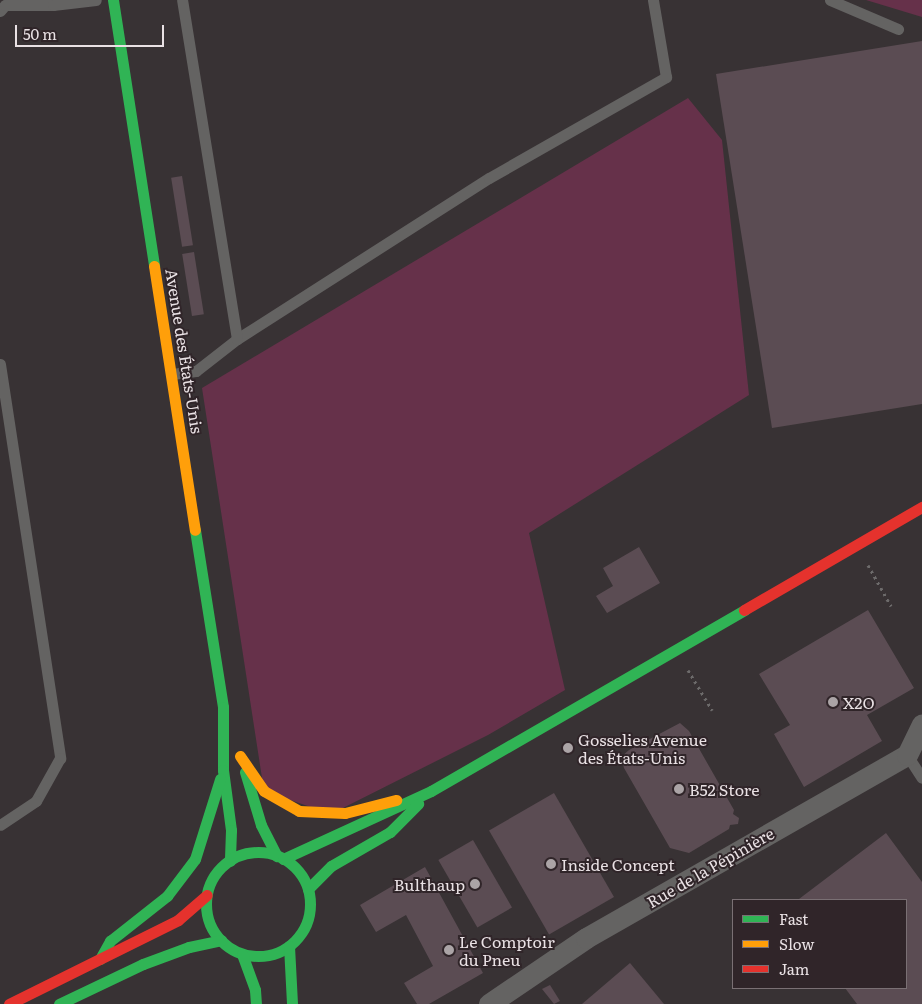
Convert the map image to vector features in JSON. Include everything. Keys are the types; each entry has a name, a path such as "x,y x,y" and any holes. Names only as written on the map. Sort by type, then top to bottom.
{"main road":[{"name":"Avenue des États-Unis","path":"113,0 223,707 223,770 231,830 230,861"},
{"path":"280,858 431,790 922,507"},
{"name":"Avenue des États-Unis","path":"223,707 240,756 260,825 280,858"},
{"path":"240,756 264,791 299,810 345,813 431,790"},
{"path":"100,959 110,941 167,896 195,859 223,770"},
{"path":"308,889 331,866 390,832 431,790"},
{"path":"248,854 280,858 298,872 308,889 307,921 289,946 264,956 242,954 221,940 210,924 208,895 215,876 230,861 248,854"},
{"path":"9,1004 178,920 208,895"},
{"path":"59,1004 143,964 189,947 221,940"},
{"path":"289,946 292,1004"},
{"path":"242,954 255,990 256,1004"}],"street":[{"path":"906,755 922,724"},
{"name":"Rue de la Pépinière","path":"489,1004 586,938 906,755"}],"lane":[{"path":"0,11 5,5 53,5 96,0"},
{"path":"182,0 237,339"},
{"path":"172,374 196,370 237,339 489,178 666,77 653,0"},
{"path":"830,0 898,29"},
{"path":"0,364 60,758 36,801 0,826"},
{"path":"906,755 922,778"}],"path":[{"path":"856,545 891,606"},
{"path":"676,649 712,710"}],"shaded area":[{"path":"866,0 922,0 922,17"},
{"path":"688,98 722,140 749,395 529,533 565,690 488,735 331,814 264,791 202,388"}],"building":[{"path":"922,41 922,404 772,428 716,74"},
{"path":"182,176 193,245 182,247 171,178"},
{"path":"194,252 204,314 192,316 182,254"},
{"path":"639,547 660,583 607,613 596,596 613,586 603,568"},
{"name":"X2O","path":"868,610 914,688 867,715 882,741 804,787 774,734 790,725 759,674"},
{"name":"B52 Store","path":"680,723 689,731 734,810 733,814 739,818 738,824 730,825 729,829 689,853 670,848 624,768 621,757 629,750"},
{"name":"Inside Concept","path":"554,793 614,897 549,934 489,830"},
{"path":"886,833 922,882 922,1004 857,1004 846,989 907,989 907,899 799,899"},
{"name":"Bulthaup","path":"473,840 512,908 477,928 438,860"},
{"name":"Le Comptoir du Pneu","path":"425,867 483,973 429,1004 417,1004 404,983 433,966 406,915 376,932 360,905"},
{"path":"630,963 664,1004 582,1004"},
{"path":"550,985 560,1001 554,1004 542,989"}],"traffic: fast":[{"path":"113,0 154,266"},
{"path":"195,530 223,707 223,770 231,830 230,861"},
{"path":"283,859 431,791 744,610"},
{"path":"245,772 261,825 277,856"},
{"path":"100,959 110,941 167,896 195,859 220,779"},
{"path":"308,889 331,866 390,832 418,804"},
{"path":"258,852 278,856 295,867 306,884 310,904 306,924 295,941 278,952 258,956 238,952 221,941 210,924 206,904 210,884 221,867 238,856 258,852"},
{"path":"59,1004 143,964 189,947 221,940"},
{"path":"289,946 292,1004"},
{"path":"242,954 255,990 256,1004"}],"traffic: slow":[{"path":"154,266 195,530"},
{"path":"240,756 264,791 299,811 345,813 396,800"}],"traffic: jam":[{"path":"744,610 922,507"},
{"path":"9,1004 178,920 207,895"}],"place":[{"name":"X2O","path":"833,702"},
{"name":"Gosselies Avenue des États-Unis","path":"568,748"},
{"name":"B52 Store","path":"679,789"},
{"name":"Inside Concept","path":"551,864"},
{"name":"Bulthaup","path":"475,884"},
{"name":"Le Comptoir du Pneu","path":"449,950"}]}
